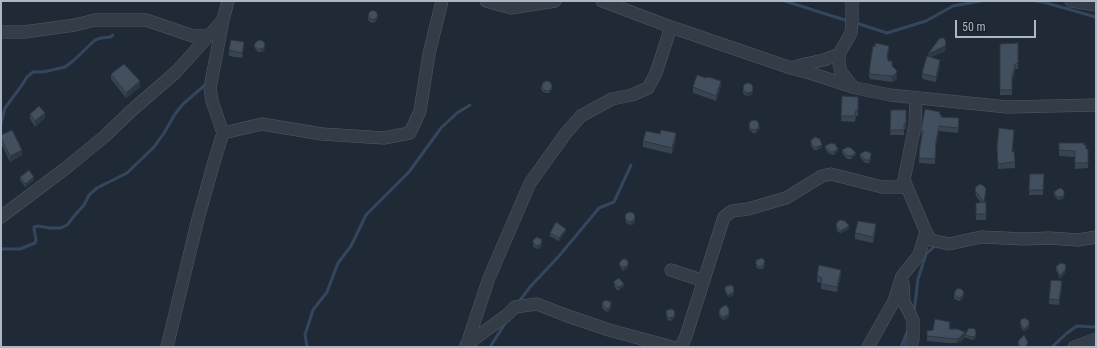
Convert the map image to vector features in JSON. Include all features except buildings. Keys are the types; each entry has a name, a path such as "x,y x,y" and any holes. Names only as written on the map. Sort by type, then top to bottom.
{"street":[{"path":"167,347 198,219 223,133 212,101 210,88 228,1"},
{"path":"223,133 262,124 322,134 360,137 384,138 410,134 420,111 429,54 442,1"},
{"path":"486,1 511,8 556,1"},
{"path":"602,1 619,4 671,27 791,68 853,87 890,95 1007,107 1096,106"},
{"path":"852,1 851,33 839,54 839,63 841,72 853,87"},
{"path":"1071,1 1096,5"},
{"path":"1,32 24,32 75,25 95,20 146,20 193,36 208,36"},
{"path":"1,217 66,168 105,136 176,72 223,20"},
{"path":"466,346 489,278 530,183 566,133 581,116 612,99 632,95 648,88 656,73 671,27"},
{"path":"791,68 824,60 839,54"},
{"path":"916,98 915,125 904,180 926,232 931,240 950,244 981,237 1078,240 1096,237"},
{"path":"681,347 686,336 724,218 732,211 748,209 786,198 822,176 831,174 882,187 907,187"},
{"path":"868,347 894,301 902,276 919,255 926,232"},
{"path":"671,270 704,281"},
{"path":"902,276 904,302 913,320 913,339 910,347"},
{"path":"466,346 507,315 515,307 537,304 609,330 672,347"},
{"path":"1074,347 1096,339"}],"waterway":[{"path":"785,1 848,21"},
{"path":"856,23 887,33 926,21 953,6 981,1"},
{"path":"1036,1 1096,17"},
{"path":"1,123 5,108 27,77 33,72 43,72 65,67 95,40 113,35"},
{"path":"1,249 20,249 35,243 36,239 34,227 61,228 67,225 84,205 89,195 97,188 127,173 154,147 183,104 205,85"},
{"path":"307,347 305,335 313,310 327,292 338,263 351,246 366,215 409,172 441,128 457,113 470,105"},
{"path":"518,303 530,287 559,256 599,208 614,202 631,165"},
{"path":"914,312 918,279 926,254 936,245"},
{"path":"490,347 506,322"},
{"path":"1052,347 1077,326 1096,327"},
{"path":"901,347 908,330"}]}
